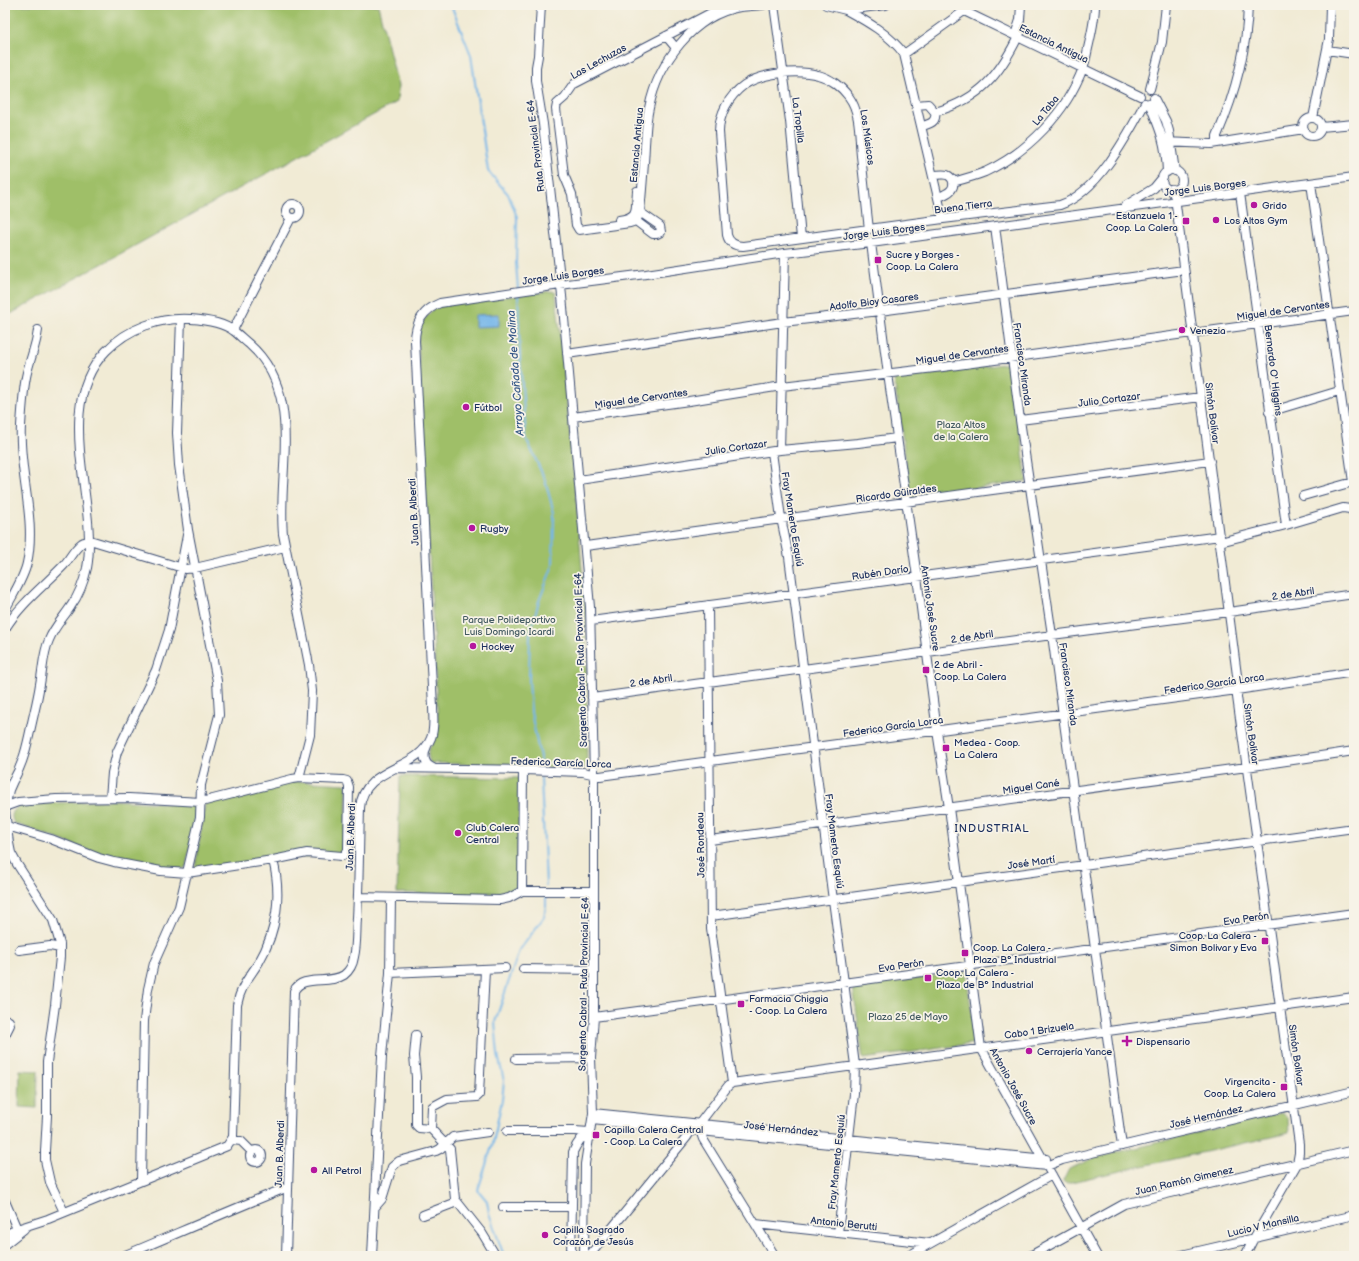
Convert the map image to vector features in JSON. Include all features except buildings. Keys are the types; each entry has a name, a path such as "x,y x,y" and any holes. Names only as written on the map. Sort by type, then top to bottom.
{"street":[{"name":"Ruta Provincial E-64","path":"541,5 536,82 543,124 560,285"},
{"name":"Las Lechuzas","path":"633,219 577,227 573,198 564,175 557,104 565,97 574,84 666,36 703,20 726,5"},
{"name":"Estancia Antigua","path":"633,219 638,210 648,109 657,82 675,47 703,20 738,6 763,5"},
{"name":"La Tropilla","path":"774,5 782,74 790,121 801,238"},
{"path":"830,5 846,10 864,20 888,37 904,54 934,175 943,219"},
{"path":"846,10 886,5"},
{"path":"935,112 958,104 978,92 997,72 1007,58 1017,34 1021,5"},
{"name":"La Taba","path":"953,182 977,175 996,166 1019,151 1048,125 1068,98 1084,66 1093,27 1095,5"},
{"name":"Buena Tierra","path":"735,245 743,246 1060,205 1066,202 1080,193 1105,168 1124,141 1147,97 1162,42 1166,5"},
{"path":"1216,143 1217,136 1235,89 1246,37 1248,5"},
{"path":"1313,118 1327,50 1330,5"},
{"path":"864,20 863,13 868,7"},
{"name":"Estancia Antigua","path":"965,7 1147,97"},
{"path":"904,54 965,7"},
{"path":"666,36 675,47"},
{"path":"1327,50 1354,54"},
{"name":"Los Músicos","path":"735,245 728,240 727,235 719,125 731,97 745,85 763,77 782,74 804,73 818,75 835,83 846,92 853,102 858,120 869,229"},
{"path":"1147,97 1166,121 1169,169 1164,185 1171,190 1177,188 1181,184 1182,177 1178,172 1169,169"},
{"path":"916,105 928,104 935,112 934,121 922,126"},
{"path":"1313,118 1318,120 1321,127 1317,134 1312,136 1307,134 1304,129 1306,121 1313,118"},
{"path":"1321,127 1329,128 1354,124"},
{"path":"1168,142 1200,144 1216,143 1304,129"},
{"path":"1121,209 1154,188 1169,169"},
{"path":"934,175 946,175 950,177 953,182 953,187 951,190 948,193 938,197"},
{"name":"Jorge Luis Borges","path":"422,316 428,309 440,303 560,285 646,274 785,253 871,244 1354,177"},
{"path":"1303,496 1353,482 1339,391 1311,183"},
{"name":"Simón Bolívar","path":"1175,201 1181,184"},
{"name":"Simón Bolívar","path":"1171,190 1174,193 1210,461 1238,683 1237,697 1294,1105 1299,1153 1297,1164 1245,1256"},
{"name":"Bernardo O' Higgins","path":"1240,193 1269,412 1286,526"},
{"path":"633,219 653,234 661,232 660,226 638,210"},
{"path":"233,330 291,218"},
{"name":"Francisco Miranda","path":"995,226 1020,420 1063,713 1122,1146"},
{"name":"Antonio José Sucre","path":"871,244 981,1048 1097,1256"},
{"name":"Fray Mamerto Esquiú","path":"785,253 782,386 776,451 781,518 794,594 855,1065 838,1233"},
{"name":"Adolfo Bioy Casares","path":"567,354 783,322 880,311 1184,270"},
{"name":"Sargento Cabral - Ruta Provincial E-64","path":"560,285 586,546 591,621 594,774 594,1017 591,1058 593,1116 589,1132 585,1164 584,1256"},
{"name":"Miguel de Cervantes","path":"573,417 696,400 782,386 864,378 1354,311"},
{"name":"Juan B. Alberdi","path":"286,1256 294,991 303,983 333,980 349,970 356,950 360,808 362,796 370,784 419,753 428,744 433,730 414,341 422,316"},
{"path":"140,1181 144,1021 148,989 154,963 179,907 200,817 201,785 218,721 219,708 217,681 188,530 179,465 177,433 181,319"},
{"path":"5,794 21,766 25,755 48,642 80,590 86,570 89,541 80,430 81,402 89,374 95,363 106,350 135,330 156,322 181,319 207,321 233,330 258,352 267,363 272,372 280,396 285,436 282,526 312,691 310,735 299,778"},
{"path":"5,610 25,570 30,548 27,501 21,450 21,427 26,377 37,342 38,330"},
{"path":"1269,412 1339,391"},
{"name":"Julio Cortazar","path":"1020,420 1201,397"},
{"name":"Julio Cortazar","path":"579,480 776,451 836,446 897,438"},
{"name":"Ricardo Güiraldes","path":"586,546 781,518 1210,461"},
{"name":"Rubén Darío","path":"591,621 917,576 1220,539 1286,526 1343,508 1350,509 1354,513"},
{"path":"110,798 112,773 117,752 156,670 169,630 188,530"},
{"path":"5,629 16,612 46,584 81,544 89,541 186,569 285,547"},
{"name":"2 de Abril","path":"592,698 1354,594"},
{"name":"José Rondeau","path":"708,605 711,932 732,1083"},
{"name":"Federico García Lorca","path":"396,768 523,770 583,772 607,775 1237,690 1354,672"},
{"path":"428,744 424,751 424,757 426,764 433,768"},
{"name":"Miguel Cané","path":"710,840 1247,767 1354,751"},
{"path":"522,890 523,770"},
{"path":"6,807 18,802 56,799 110,798 201,802 292,778 344,780 349,783 348,849 346,854 342,856 308,853 187,873 161,871 114,862 94,856 51,838 6,824"},
{"path":"13,781 9,790 6,807 6,824 11,853 53,920 60,948 55,1005 47,1062 47,1116 45,1151 50,1182 64,1212"},
{"name":"José Martí","path":"711,916 1354,828"},
{"path":"5,1235 16,1229 64,1212 227,1146 232,1140 237,1005 241,989 245,981 266,949 275,921 278,893 273,860"},
{"path":"358,897 500,900 509,898 522,890 594,891"},
{"path":"372,1256 382,1056 390,972 391,898"},
{"name":"Eva Perón","path":"594,1017 1354,913"},
{"path":"19,950 50,946 60,948"},
{"path":"390,972 505,968"},
{"path":"431,1129 432,1107 447,1099 477,1097 480,1093 485,969"},
{"path":"523,969 593,970"},
{"name":"Cabo 1 Brizuela","path":"732,1083 1354,997"},
{"path":"5,1019 9,1021 10,1025 5,1034"},
{"path":"416,1035 414,1056 416,1077 416,1124 419,1128 431,1129 450,1149 454,1195 457,1202 482,1233 496,1256"},
{"path":"516,1059 591,1058"},
{"path":"589,1256 687,1137 697,1128 728,1086 732,1083"},
{"name":"José Hernández","path":"593,1116 697,1128 1045,1162 1062,1160 1354,1091"},
{"path":"697,1128 775,1256"},
{"path":"507,1131 589,1132"},
{"path":"375,1207 382,1199 392,1167 395,1163 436,1151 453,1137 488,1132"},
{"name":"Sargento Cabral - Ruta Provincial E-64","path":"571,1256 573,1152 583,1136 589,1132"},
{"path":"232,1140 241,1141 252,1152"},
{"name":"Juan Ramón Gimenez","path":"1030,1256 1124,1204 1354,1150"},
{"path":"908,1256 1052,1175"},
{"path":"123,1256 288,1187"},
{"path":"5,1201 16,1229"},
{"path":"423,1215 457,1202"},
{"path":"503,1207 572,1207"},
{"name":"Lucio V Mansilla","path":"1177,1256 1354,1215"},
{"name":"Antonio Berutti","path":"756,1224 930,1243"},
{"path":"5,1244 28,1226"}],"green space":[{"path":"5,5 378,5 398,86 397,102 5,317"},
{"name":"Parque Polideportivo Luis Domingo Icardi","path":"552,291 556,293 577,508 586,619 587,768 430,763 428,751 437,735 438,725 418,341 421,323 435,307"},
{"name":"Plaza Altos de la Calera","path":"1010,363 1027,481 911,497 894,379"},
{"name":"Club Calera Central","path":"400,776 520,778 516,887 508,895 397,893"},
{"path":"296,781 345,784 347,787 345,850 342,853 195,869 205,804"},
{"path":"113,800 194,805 197,807 186,867 182,869 160,867 99,854 14,823 12,817 14,810 21,805"},
{"name":"Plaza 25 de Mayo","path":"966,972 976,1043 863,1059 853,987"},
{"path":"20,1070 38,1071 37,1108 19,1107"},
{"path":"1281,1113 1288,1118 1289,1133 1067,1183 1063,1181 1069,1169 1094,1158"}],"water":[{"path":"499,314 499,326 475,327 475,315"}],"waterway":[{"name":"Arroyo Cañada de Molina","path":"451,5 471,55 488,171 508,194 517,217 516,263 518,290"},
{"name":"Arroyo Cañada de Molina","path":"518,294 520,359 526,438 545,480 554,513 553,565 539,601 530,633 529,679 531,712 541,768"},
{"name":"Arroyo Cañada de Molina","path":"541,778 546,885"},
{"name":"Arroyo Cañada de Molina","path":"504,1256 489,1213 487,1201 478,1190 493,1143 502,1100 504,1081 498,1055 495,1022 519,951 544,917 546,895"}],"place":[{"name":"Grido","path":"1254,205"},
{"name":"Los Altos Gym","path":"1216,220"},
{"name":"Estanzuela 1 - Coop. La Calera","path":"1186,221"},
{"name":"Sucre y Borges - Coop. La Calera","path":"878,260"},
{"name":"Venezia","path":"1182,330"},
{"name":"Fútbol","path":"466,407"},
{"name":"Rugby","path":"472,528"},
{"name":"Hockey","path":"473,646"},
{"name":"2 de Abril - Coop. La Calera","path":"926,670"},
{"name":"Medea - Coop. La Calera","path":"946,748"},
{"name":"Club Calera Central","path":"458,833"},
{"name":"Coop. La Calera - Simon Bolivar y Eva","path":"1265,941"},
{"name":"Coop. La Calera - Plaza B° Industrial","path":"965,953"},
{"name":"Coop. La Calera - Plaza de B° Industrial","path":"928,978"},
{"name":"Farmacia Chiggia - Coop. La Calera","path":"741,1004"},
{"name":"Dispensario","path":"1127,1041"},
{"name":"Cerrajería Yance","path":"1029,1051"},
{"name":"Virgencita - Coop. La Calera","path":"1284,1087"},
{"name":"Capilla Calera Central - Coop. La Calera","path":"596,1135"},
{"name":"All Petrol","path":"314,1170"},
{"name":"Capilla Sagrado Corazón de Jesús","path":"545,1235"}],"district":[{"name":"INDUSTRIAL","path":"992,828"}]}
